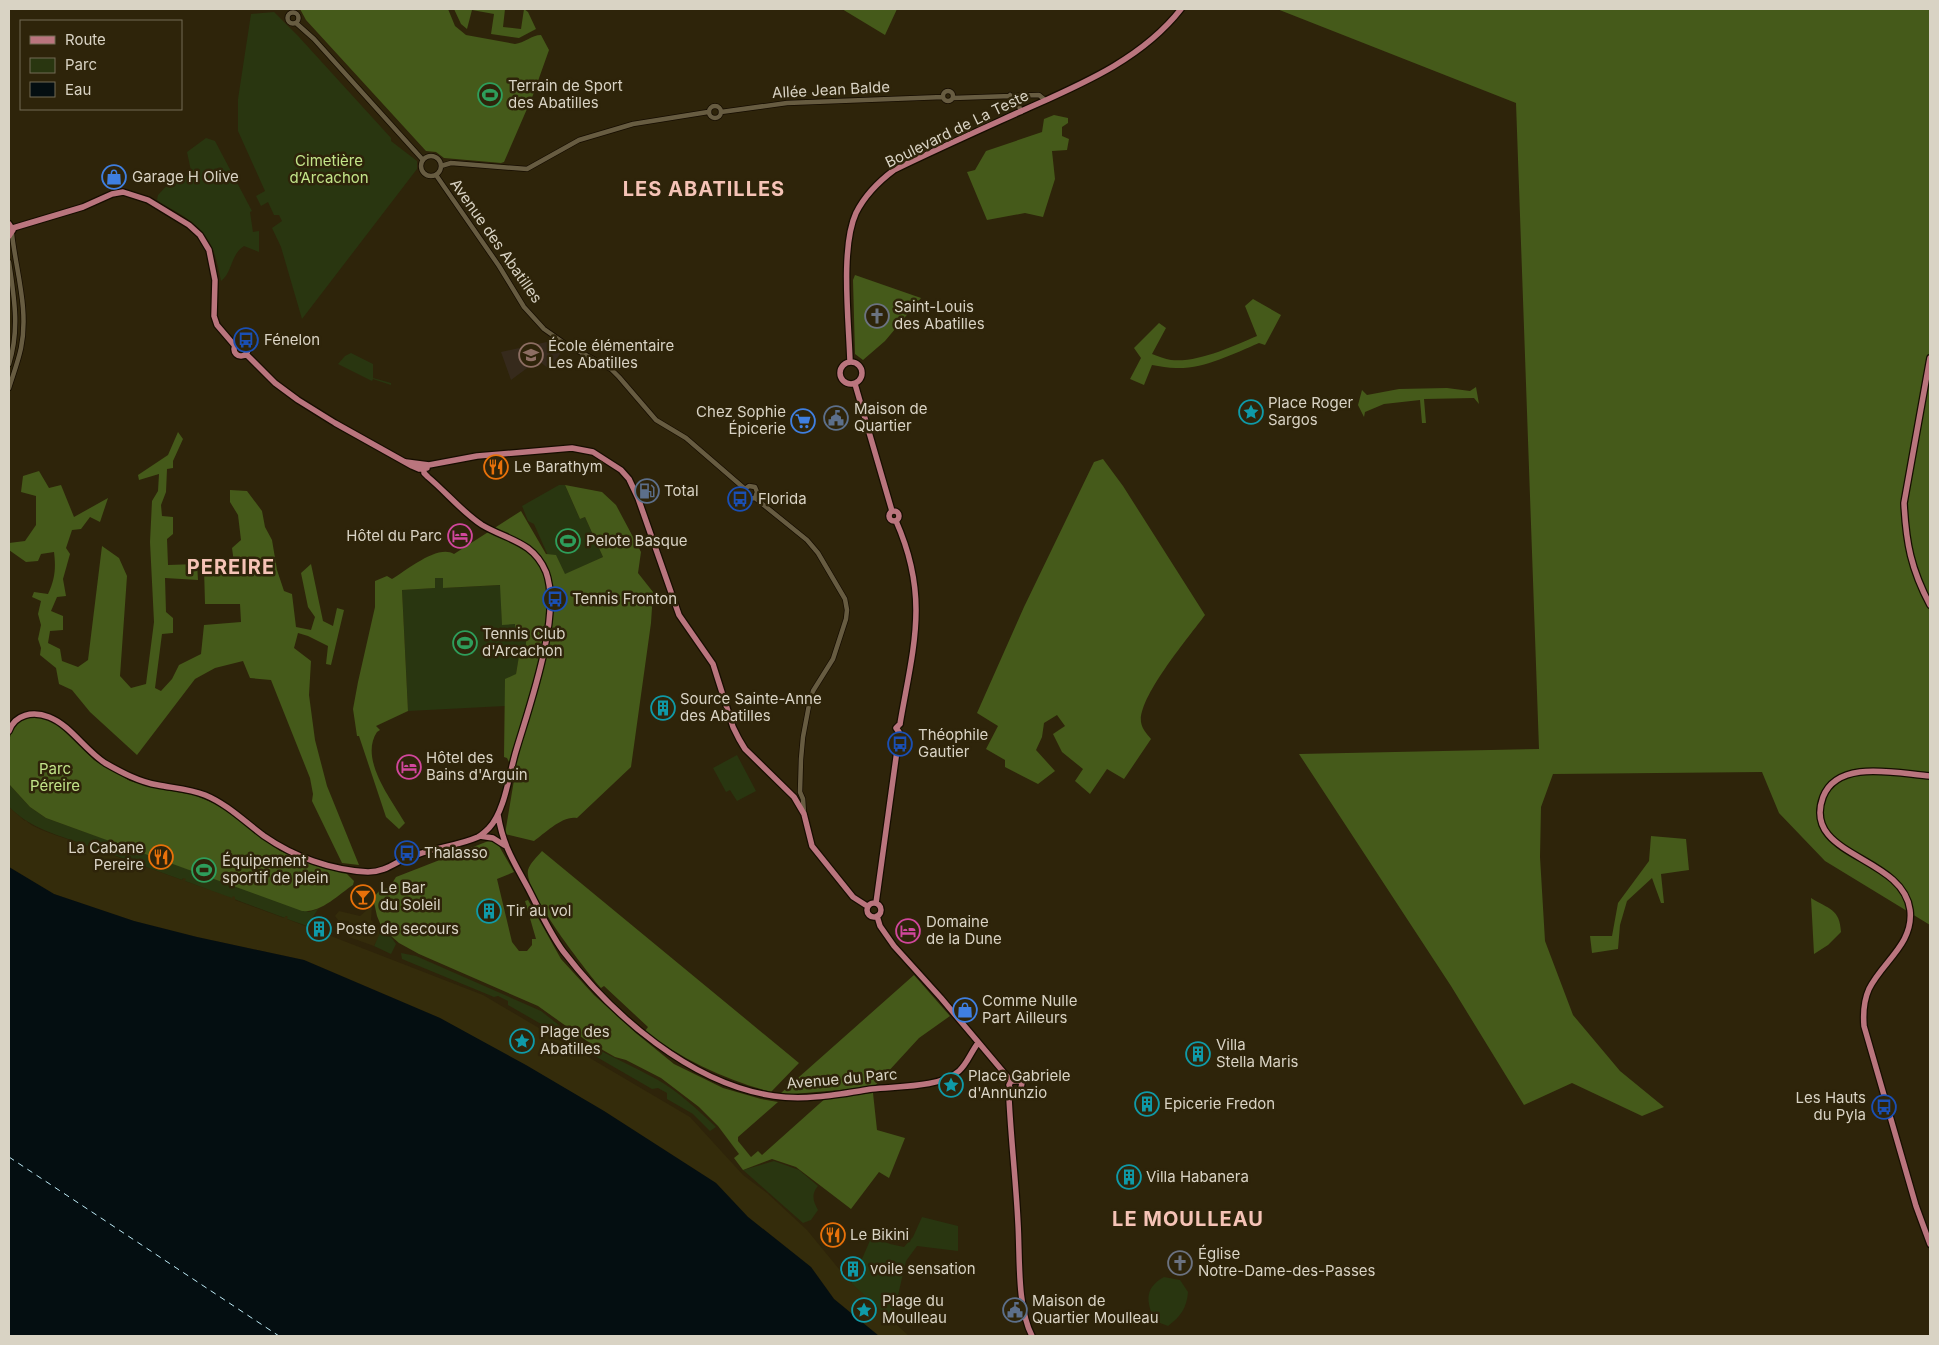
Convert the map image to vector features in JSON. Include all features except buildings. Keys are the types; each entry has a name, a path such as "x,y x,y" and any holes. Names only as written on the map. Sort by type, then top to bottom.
{"main road":[{"name":"Boulevard de La Teste","path":"850,362 848,250 856,215 865,198 879,182 894,170 1108,70 1143,47 1181,9"},
{"path":"11,230 83,207 112,194 123,192 148,200 189,225 200,235 208,250 214,280 214,316 217,325 235,346 236,354 240,356 246,354"},
{"path":"235,346 240,343 245,344 248,348 246,354"},
{"path":"246,354 275,383 298,400 334,423 416,468 435,467 446,461 477,456 572,448 593,452 621,470 638,498 679,616 713,664 732,727 746,748 794,797 804,814 812,846 853,897 867,906"},
{"path":"1930,358 1904,503 1910,554 1917,580 1930,605"},
{"path":"850,362 858,365 862,371 861,378 855,384 845,383 839,374 843,366 850,362"},
{"path":"855,384 892,511 898,514 896,521 906,549 916,600 915,630 900,724 896,728 899,732 876,902 881,909 877,916"},
{"name":"Avenue du Parc","path":"424,467 428,477 483,525 519,541 528,548 540,562 546,574 550,590 549,616 542,664 498,816 480,836"},
{"path":"9,731 14,721 22,716 32,714 50,718 68,730 91,754 123,772 155,785 194,791 207,796 232,811 288,851 331,866 370,872 380,871 414,856 480,836 495,839 501,832 488,829"},
{"path":"1930,776 1869,771 1849,774 1838,779 1829,787 1822,800 1820,813 1823,825 1835,842 1895,880 1909,905 1910,920 1907,934 1869,988 1864,1010 1864,1026 1918,1213 1930,1244"},
{"name":"Avenue du Parc","path":"498,816 504,845 562,950 624,1017 674,1056 700,1071 734,1086 783,1097 820,1096 938,1083 950,1078 960,1070 978,1043"},
{"name":"Avenue du Parc","path":"495,839 504,845"},
{"path":"867,906 876,902"},
{"path":"867,906 869,915 877,916"},
{"path":"877,916 880,926 894,946 1011,1081"},
{"path":"1010,1092 1013,1094 1020,1093 1023,1088 1020,1080 1011,1081"},
{"path":"1011,1081 1009,1085 1009,1098 1012,1160 1016,1185 1024,1315 1032,1336"}],"street":[{"path":"291,11 298,16 296,23 314,39 423,160"},
{"path":"953,98 952,92 944,93 943,97 947,101 953,98 1010,95 1039,95 1045,100"},
{"path":"1010,95 1018,102 1021,112"},
{"name":"Allée Jean Balde","path":"721,112 787,103 884,101 943,97"},
{"path":"441,166 451,163 527,170 579,140 633,124 708,112 714,106 720,108 721,112 719,117 715,119 708,112"},
{"path":"430,156 437,159 441,166 436,175 430,176 423,173 421,165 423,160 430,156"},
{"name":"Avenue des Abatilles","path":"436,175 499,266 524,306 544,329 559,340 611,369 656,420 686,438 745,489"},
{"path":"9,388 21,348 23,323 22,302 11,230"},
{"path":"9,262 15,301 16,324 14,347 9,364"},
{"path":"749,486 754,487 757,492 755,498 750,500 745,497 745,489 749,486"},
{"path":"755,498 807,540 818,553 845,599 847,610 846,619 833,659 813,690 809,704 803,737 800,792 803,798 804,814"},
{"path":"794,797 800,792"}],"shaded area":[{"name":"École élémentaire Les Abatilles","path":"551,341 563,349 550,370 538,360 511,380 501,352"}],"green space":[{"path":"300,9 448,9 455,26 466,35 515,44 541,35 549,50 533,95 504,162 444,158 436,152 426,151 306,20"},
{"path":"454,9 505,9 503,27 521,29 524,9 528,12 536,29 519,38 491,34 494,14 472,10 467,29 461,24"},
{"path":"842,9 897,9 885,35"},
{"path":"1277,9 1930,9 1930,925 1825,861 1779,813 1762,772 1553,774 1541,807 1540,857 1545,941 1573,1015 1620,1071 1664,1107 1642,1116 1572,1083 1524,1105 1451,986 1299,754 1539,749 1516,103"},
{"name":"Cimetière d’Arcachon","path":"274,12 391,138 391,141 417,161 417,169 302,319 281,247 272,228 282,221 279,215 274,215 268,202 261,206 256,196 265,191 238,131 238,99 251,14"},
{"path":"1054,115 1068,118 1068,123 1062,127 1062,136 1069,139 1067,150 1052,151 1055,179 1043,217 1025,213 987,220 967,172 975,170 986,151 1042,132 1044,119"},
{"path":"206,138 215,141 252,211 250,212 253,232 259,231 259,252 244,246 236,254 228,273 221,281 213,250 205,235 190,221 157,200 158,195 172,180 180,181 191,171 187,152"},
{"path":"855,275 921,298 885,341 863,360 855,354 853,280"},
{"path":"1253,299 1281,315 1265,345 1259,343 1218,360 1187,368 1152,365 1144,385 1130,379 1141,358 1134,348 1159,323 1166,328 1152,354 1171,360 1192,359 1204,356 1257,336 1245,306"},
{"path":"351,353 373,364 373,378 391,383 391,385 373,379 372,381 338,364 345,356"},
{"path":"1476,387 1479,404 1474,398 1424,399 1426,423 1422,423 1420,400 1384,404 1365,412 1364,417 1358,405 1362,390 1367,395 1399,389 1447,388 1470,391"},
{"path":"178,432 183,439 173,461 173,468 167,469 166,492 161,505 162,516 173,517 173,534 167,539 168,565 197,564 198,580 165,578 166,612 173,618 173,633 162,634 155,688 161,691 172,679 179,665 201,654 204,625 241,622 240,604 205,604 204,568 235,570 232,548 241,540 238,515 230,502 230,490 247,491 262,511 265,527 272,540 277,570 284,591 292,594 296,627 311,630 315,617 308,607 301,573 311,564 323,621 333,626 337,608 344,610 331,665 326,664 328,646 308,636 298,633 294,648 311,661 309,695 315,740 327,786 359,865 342,863 312,801 313,794 310,778 271,680 250,678 243,661 215,668 195,679 137,755 90,712 72,690 59,684 56,668 40,655 41,648 38,639 41,625 38,614 41,601 32,597 34,592 48,594 54,578 55,558 54,552 41,554 38,561 26,562 9,550 9,543 25,541 36,525 36,496 21,492 23,476 39,471 49,488 61,485 74,517 108,498 100,522 90,517 81,529 72,530 66,548 70,554 63,579 66,596 57,597 51,611 63,616 63,630 50,631 48,643 60,649 62,661 78,667 88,660 102,546 119,558 127,576 120,676 131,688 146,684 154,622 150,542 152,501 158,491 159,474 139,480 138,475 168,455"},
{"path":"1103,459 1123,486 1205,615 1166,667 1147,698 1142,711 1141,722 1151,739 1124,779 1107,769 1090,794 1075,781 1083,769 1062,752 1053,734 1065,726 1057,715 1044,723 1042,737 1036,750 1055,771 1038,784 1005,767 1005,760 986,749 998,726 977,713 1024,607 1094,462"},
{"name":"Pelote Basque","path":"559,485 565,485 580,519 585,517 603,557 558,578 534,524 528,521 522,506"},
{"path":"565,485 602,492 616,505 641,552 638,573 653,592 651,623 631,767 577,818 566,819 560,822 534,841 505,834 515,774 507,758 504,757 505,679 516,674 519,656 526,649 526,641 515,630 515,624 502,625 500,585 443,588 443,578 435,578 435,588 402,590 408,711 376,726 380,730 377,732 372,743 374,766 379,779 405,823 399,829 386,817 359,736 357,736 353,709 375,607 375,581 387,576 392,579 431,555 440,552 454,554 521,511 546,554 556,555 565,574 603,557 585,517 580,519"},
{"name":"Tennis Club d'Arcachon","path":"434,578 443,578 444,588 501,585 502,624 515,624 527,645 519,657 516,674 505,706 408,711 402,590 434,588"},
{"name":"Parc Péreire","path":"30,717 44,718 58,725 94,760 130,781 194,795 218,805 280,851 319,866 345,872 354,881 353,885 323,906 309,911 302,911 46,818 30,807 9,784 8,755 11,736 14,728 21,721"},
{"path":"737,755 756,791 737,801 730,790 726,792 713,768"},
{"name":"Parc Péreire","path":"9,784 30,807 46,818 309,912 318,909 307,926 287,919 287,916 285,918 234,899 235,897 232,899 185,881 183,878 182,880 132,862 133,860 130,859 130,861 79,843 80,841 77,842 49,832 16,814 9,807"},
{"path":"1651,836 1686,839 1689,870 1661,874 1664,903 1661,903 1652,878 1627,901 1620,925 1618,949 1592,953 1590,936 1612,936 1618,903 1649,861"},
{"path":"491,840 499,846 514,872 497,879 512,942 519,951 527,951 532,945 532,939 536,939 525,901 528,900 561,959 594,995 674,1064 723,1088 778,1102 738,1137 738,1141 751,1157 758,1151 762,1155 828,1096 873,1093 877,1130 905,1138 889,1178 879,1172 851,1209 796,1167 772,1159 743,1170 734,1158 739,1154 718,1126 699,1107 661,1078 626,1060 615,1057 587,1041 538,1006 419,954 399,943 382,928 373,898 380,890 389,888 396,877"},
{"path":"542,851 799,1063 771,1092 705,1068 674,1051 645,1031 648,1027 604,986 601,988 545,912 529,880 528,870 532,862"},
{"path":"1811,898 1836,914 1841,932 1828,945 1814,954"},
{"path":"379,933 391,937 396,944 391,954 374,946"},
{"path":"401,953 416,956 541,1011 583,1044 588,1044 666,1085 716,1127 710,1131 693,1114 667,1099 667,1093 658,1088 652,1089 562,1037 563,1032 554,1026 548,1028 508,1005 508,1001 498,996 494,997 402,959"},
{"path":"914,975 950,1016 919,1038 874,1087 782,1095 781,1093"},
{"path":"774,1161 799,1170 818,1186 814,1192 814,1198 818,1210 811,1220 803,1223 743,1170"},
{"path":"922,1217 958,1226 958,1251 917,1246 906,1261 892,1321 851,1284 872,1236 890,1244 904,1247 913,1237"},
{"path":"1164,1277 1180,1280 1188,1292 1182,1312 1168,1326 1155,1321 1149,1302 1150,1291 1153,1286"}],"sand":[{"name":"Plage des Abatilles","path":"9,807 25,821 48,832 76,842 80,841 79,843 129,861 132,859 132,862 182,880 184,878 186,879 185,881 232,898 233,896 235,900 284,918 286,916 288,917 287,919 483,995 690,1117 743,1175 767,1193 807,1230 848,1280 909,1336 879,1336 834,1299 811,1267 748,1217 716,1183 604,1111 440,1018 304,960 197,937 134,921 54,894 9,867"},
{"path":"372,906 371,920 381,931 374,946 349,937 349,933 342,925 349,925 349,921 338,920 335,916 339,911 360,916"}],"water":[{"path":"9,867 54,894 134,921 197,937 304,960 440,1018 526,1065 604,1111 716,1183 748,1217 811,1267 834,1299 879,1336 9,1336"}],"ferry route":[{"path":"9,1157 279,1336"}],"place":[{"name":"Terrain de Sport des Abatilles","path":"490,95"},
{"name":"Garage H Olive","path":"114,177"},
{"name":"Saint-Louis des Abatilles","path":"877,316"},
{"name":"Fénelon","path":"246,340"},
{"name":"École élémentaire Les Abatilles","path":"531,355"},
{"name":"Place Roger Sargos","path":"1251,412"},
{"name":"Maison de Quartier","path":"836,418"},
{"name":"Chez Sophie Épicerie","path":"803,421"},
{"name":"Le Barathym","path":"496,467"},
{"name":"Total","path":"647,491"},
{"name":"Florida","path":"740,499"},
{"name":"Hôtel du Parc","path":"460,536"},
{"name":"Pelote Basque","path":"568,541"},
{"name":"Tennis Fronton","path":"555,599"},
{"name":"Tennis Club d'Arcachon","path":"465,643"},
{"name":"Source Sainte-Anne des Abatilles","path":"663,708"},
{"name":"Théophile Gautier","path":"900,744"},
{"name":"Hôtel des Bains d'Arguin","path":"409,767"},
{"name":"Thalasso","path":"407,853"},
{"name":"La Cabane Pereire","path":"161,857"},
{"name":"Équipement sportif de plein","path":"204,870"},
{"name":"Le Bar du Soleil","path":"363,897"},
{"name":"Tir au vol","path":"489,911"},
{"name":"Poste de secours","path":"319,929"},
{"name":"Domaine de la Dune","path":"908,931"},
{"name":"Comme Nulle Part Ailleurs","path":"965,1010"},
{"name":"Plage des Abatilles","path":"522,1041"},
{"name":"Villa Stella Maris","path":"1198,1054"},
{"name":"Place Gabriele d'Annunzio","path":"951,1085"},
{"name":"Epicerie Fredon","path":"1147,1104"},
{"name":"Les Hauts du Pyla","path":"1884,1107"},
{"name":"Villa Habanera","path":"1129,1177"},
{"name":"Le Bikini","path":"833,1235"},
{"name":"Église Notre-Dame-des-Passes","path":"1180,1263"},
{"name":"voile sensation","path":"853,1269"},
{"name":"Plage du Moulleau","path":"864,1310"},
{"name":"Maison de Quartier Moulleau","path":"1015,1310"}],"district":[{"name":"LES ABATILLES","path":"704,189"},
{"name":"PEREIRE","path":"231,567"},
{"name":"LE MOULLEAU","path":"1188,1219"}]}
